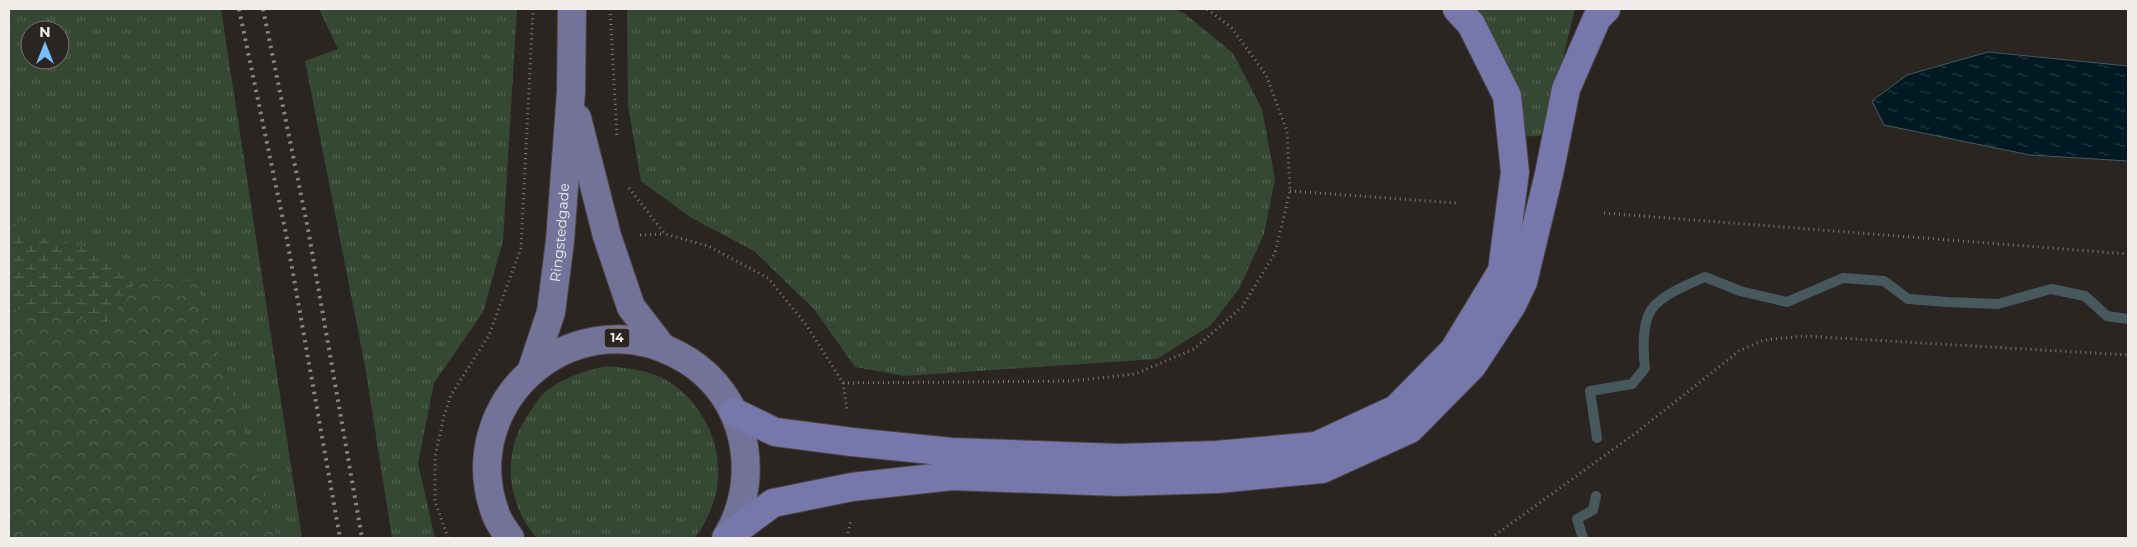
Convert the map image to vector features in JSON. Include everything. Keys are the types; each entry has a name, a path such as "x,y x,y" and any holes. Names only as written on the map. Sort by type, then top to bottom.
{"highway":[{"path":"734,412 775,432 852,442 962,453 1119,458 1216,455 1316,446 1396,409 1454,350 1502,271 1515,172 1507,96 1471,24 1457,9"},
{"path":"726,537 773,503 852,487 952,476 1119,482 1218,479 1322,469 1410,429 1472,366 1512,305 1523,282 1566,89 1597,18 1606,9"}],"main road":[{"name":"Ringstedgade","path":"532,369 551,312 560,242 571,92 572,9"},
{"name":"Ringstedgade","path":"571,92 606,236 631,307 661,346"},
{"name":"14","path":"510,538 496,516 487,477 490,437 506,400 532,369 555,354 580,343 607,338 634,339 661,346 691,361 716,384 734,412 745,443 747,476 741,507 726,537"}],"path":[{"path":"448,538 435,501 435,457 444,416 451,395 467,373 489,335 521,248 533,9"},
{"path":"610,9 617,144"},
{"path":"843,383 1072,381 1135,374 1194,349 1242,307 1275,253 1290,191 1287,131 1266,75 1231,26 1207,9"},
{"path":"624,181 665,234 708,246 768,278 807,326 843,383 852,442"},
{"path":"1290,191 1456,203"},
{"path":"1604,213 2128,254"},
{"path":"1491,538 1637,432 1739,351 1764,340 1803,336 2128,355"},
{"path":"847,538 852,516 852,487"}],"green space":[{"path":"9,9 221,9 302,538 277,538 196,281 9,307"},
{"path":"319,9 517,9 503,241 483,312 434,383 418,463 435,538 392,538 365,366 305,61 338,49"},
{"path":"627,9 1173,9 1184,13 1233,53 1262,109 1275,179 1264,234 1239,289 1211,325 1157,359 904,376 855,367 814,309 754,251 690,217 641,181 628,106"},
{"path":"1476,9 1575,9 1544,135 1524,137 1513,78 1482,15"},
{"path":"9,219 27,234 88,247 137,281 107,323 25,312 9,307"},
{"path":"137,281 196,281 277,538 9,538 9,307 25,312 107,323"},
{"path":"605,366 640,370 656,375 671,383 686,395 708,426 718,461 718,480 715,498 708,516 694,538 536,538 526,523 513,491 511,474 511,457 522,424 539,399 550,388 572,376"}],"water":[{"path":"1988,52 2128,66 2128,161 2030,155 1884,125 1872,101 1907,75"}],"waterway":[{"path":"1597,438 1590,391 1632,384 1645,368 1645,330 1651,310 1668,295 1705,277 1740,291 1787,302 1843,278 1884,281 1908,299 1947,302 1998,304 2051,289 2085,296 2107,316 2128,319"},
{"path":"1583,538 1577,519 1593,510 1596,496"}],"railway":[{"path":"239,9 286,234 340,538"},
{"path":"263,9 308,229 362,538"}]}
